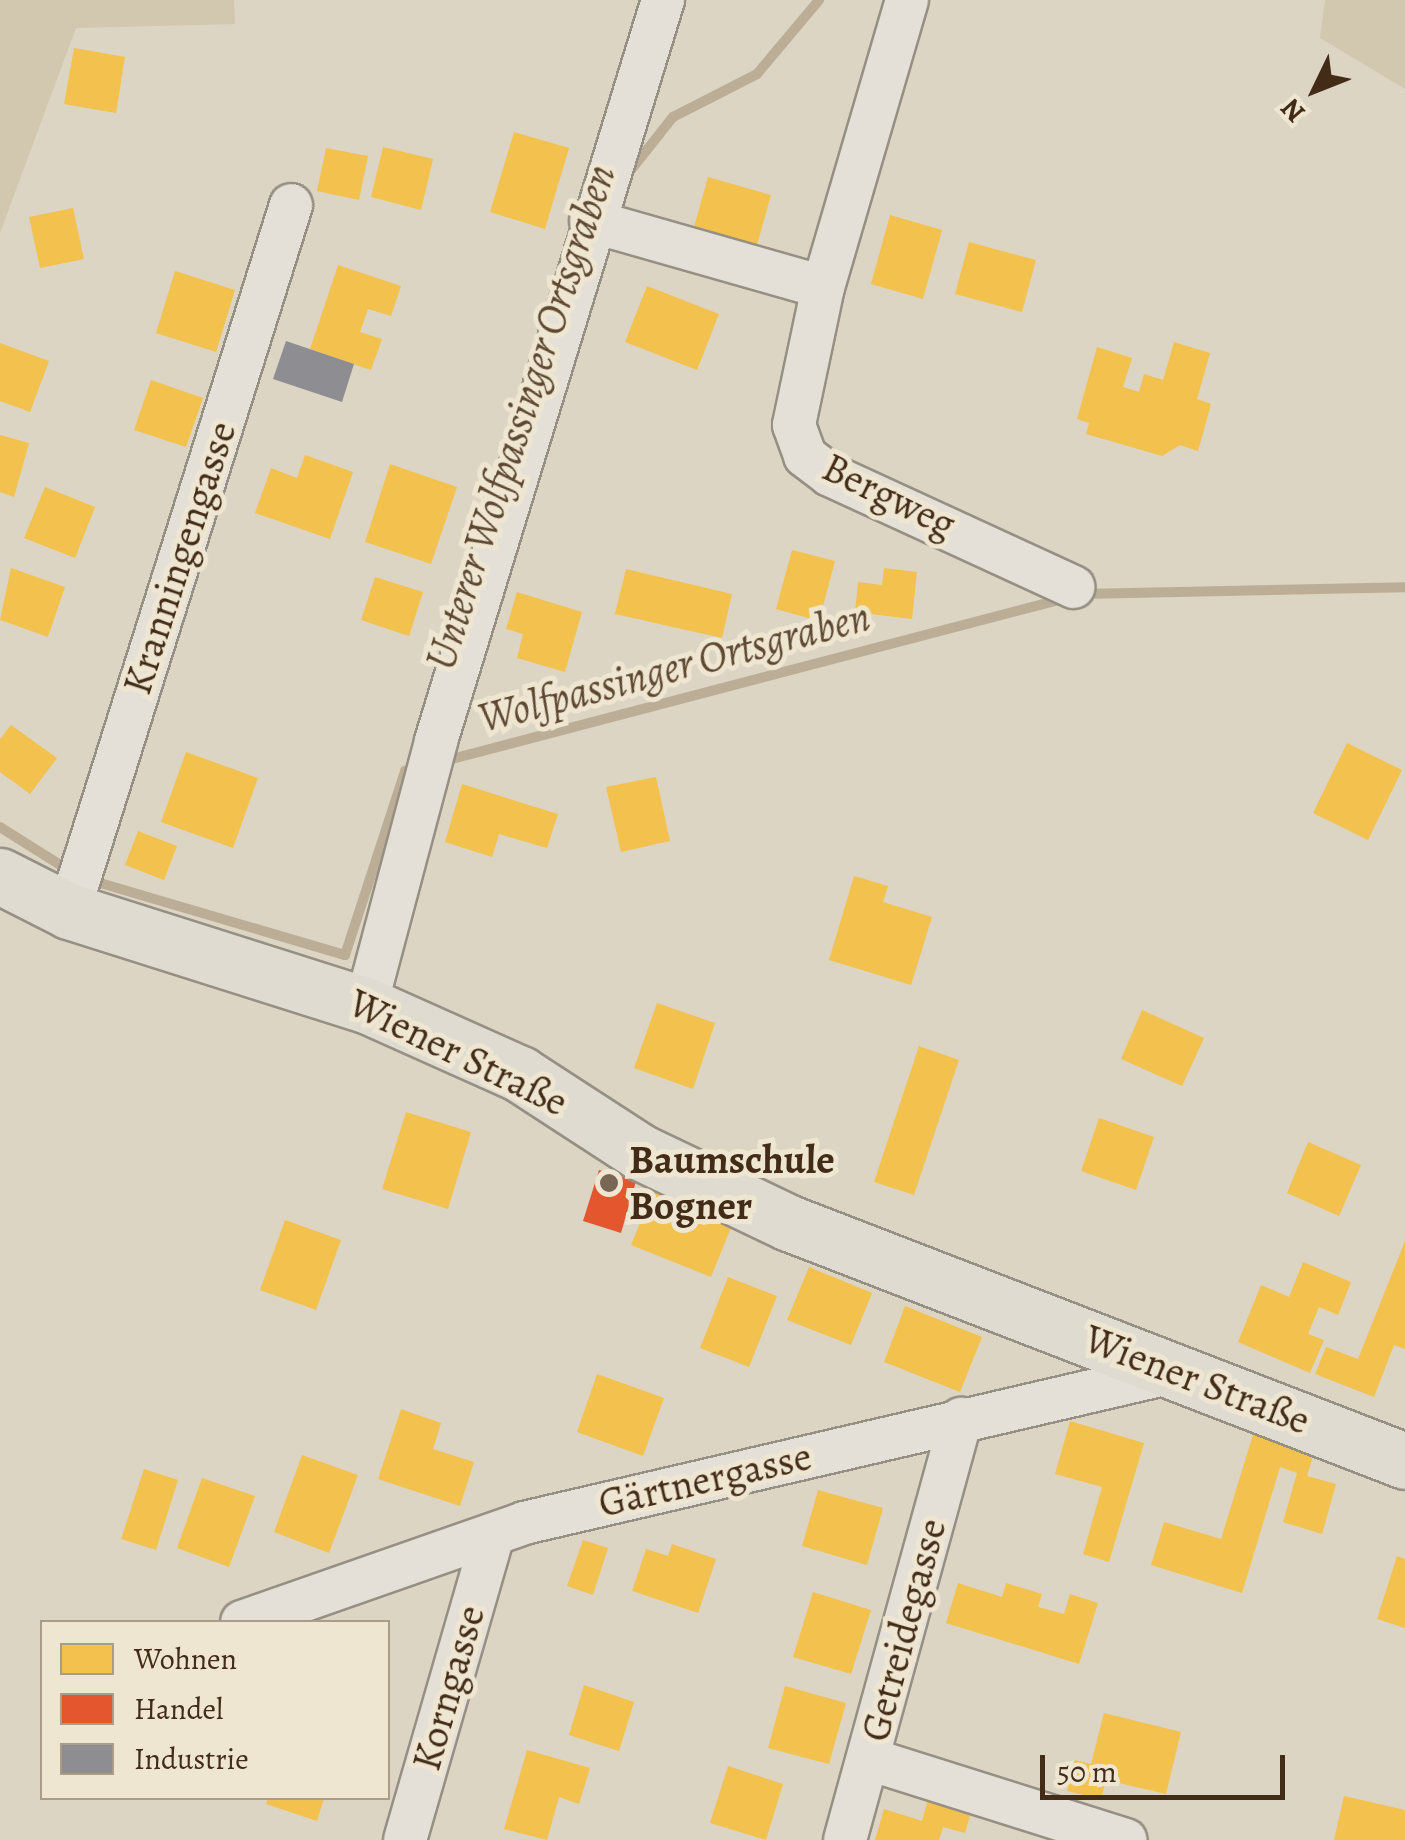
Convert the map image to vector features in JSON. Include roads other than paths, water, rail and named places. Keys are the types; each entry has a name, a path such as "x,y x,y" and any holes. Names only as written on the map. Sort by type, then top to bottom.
{"main road":[{"name":"Wiener Straße","path":"0,876 76,887 237,957 366,1005 520,1074 640,1152 789,1223 1405,1461"}],"street":[{"path":"366,1005 436,741 604,225 664,0"},
{"name":"Bergweg","path":"907,0 822,287 794,425 806,456 1073,587"},
{"name":"Kranningengasse","path":"76,887 291,205"},
{"path":"604,225 822,287"},
{"name":"Gärtnergasse","path":"248,1620 493,1535 961,1419 1176,1371"},
{"name":"Getreidegasse","path":"845,1840 961,1419"},
{"name":"Korngasse","path":"405,1840 493,1535"},
{"path":"869,1759 1126,1840"}],"waterway":[{"name":"Unterer Wolfpassinger Ortsgraben","path":"631,170 673,117 757,74 819,0"},
{"name":"Wolfpassinger Ortsgraben","path":"1082,594 1405,587"},
{"name":"Wolfpassinger Ortsgraben","path":"444,761 1066,598"},
{"name":"Wolfpassinger Ortsgraben","path":"90,880 345,955 405,771 418,768"},
{"path":"0,827 70,871"}],"place":[{"name":"Baumschule Bogner","path":"609,1183"}]}
